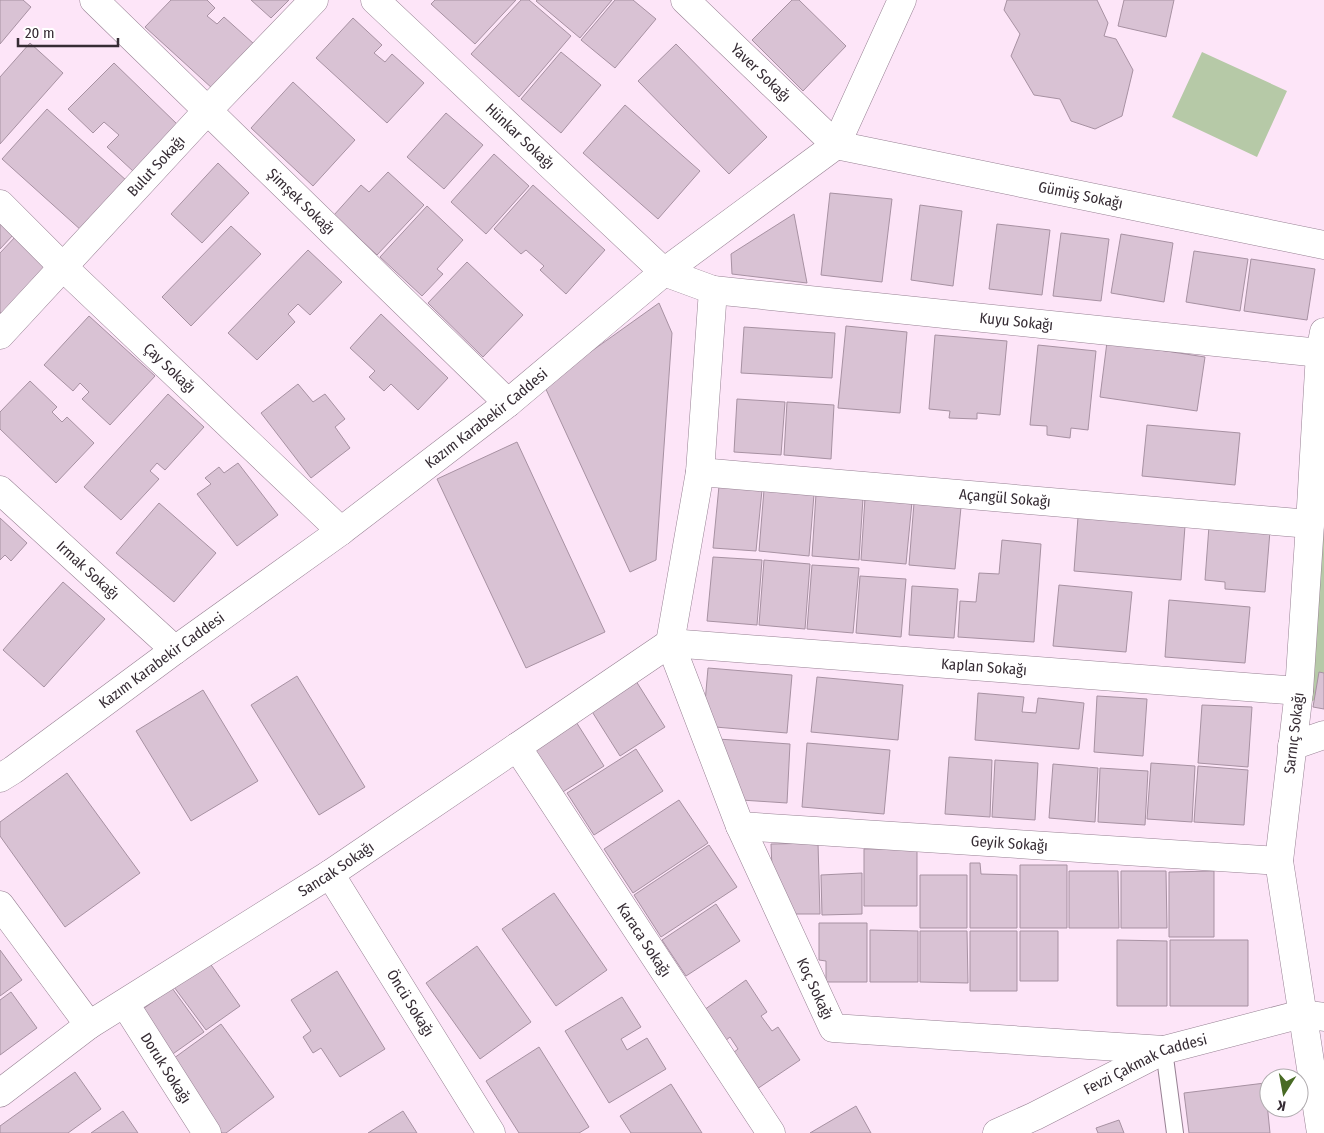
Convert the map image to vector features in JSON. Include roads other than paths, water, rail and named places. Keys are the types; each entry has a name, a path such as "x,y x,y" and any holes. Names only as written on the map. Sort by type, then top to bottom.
{"street":[{"name":"Şimşek Sokağı","path":"94,0 508,403"},
{"name":"Bulut Sokağı","path":"0,335 207,111 314,0"},
{"name":"Hünkar Sokağı","path":"375,0 664,272"},
{"name":"Yaver Sokağı","path":"685,0 836,145"},
{"name":"Kazım Karabekir Caddesi","path":"0,778 341,531 508,403 664,272 836,145 902,0"},
{"name":"Gümüş Sokağı","path":"836,145 1324,244"},
{"name":"Çay Sokağı","path":"0,204 63,268 341,531"},
{"name":"Kuyu Sokağı","path":"664,272 713,290 1322,342"},
{"path":"670,643 700,472 713,290"},
{"name":"Sarnıç Sokağı","path":"1321,1133 1313,1016 1279,861 1299,691 1322,342"},
{"name":"Açangül Sokağı","path":"700,472 1310,524"},
{"name":"Irmak Sokağı","path":"0,490 175,650"},
{"name":"Kaplan Sokağı","path":"670,643 1299,691"},
{"name":"Sancak Sokağı","path":"0,1093 89,1025 330,874 670,643"},
{"name":"Koç Sokağı","path":"670,643 740,826 833,1028 1164,1050"},
{"path":"1292,746 1324,735"},
{"name":"Karaca Sokağı","path":"517,747 771,1133"},
{"name":"Geyik Sokağı","path":"740,826 1279,861"},
{"name":"Öncü Sokağı","path":"330,874 490,1133"},
{"path":"0,905 89,1025"},
{"name":"Doruk Sokağı","path":"124,1004 207,1133"},
{"name":"Fevzi Çakmak Caddesi","path":"997,1133 1038,1124 1164,1050 1313,1016"}],"lane":[{"path":"1164,1050 1175,1133"}]}
